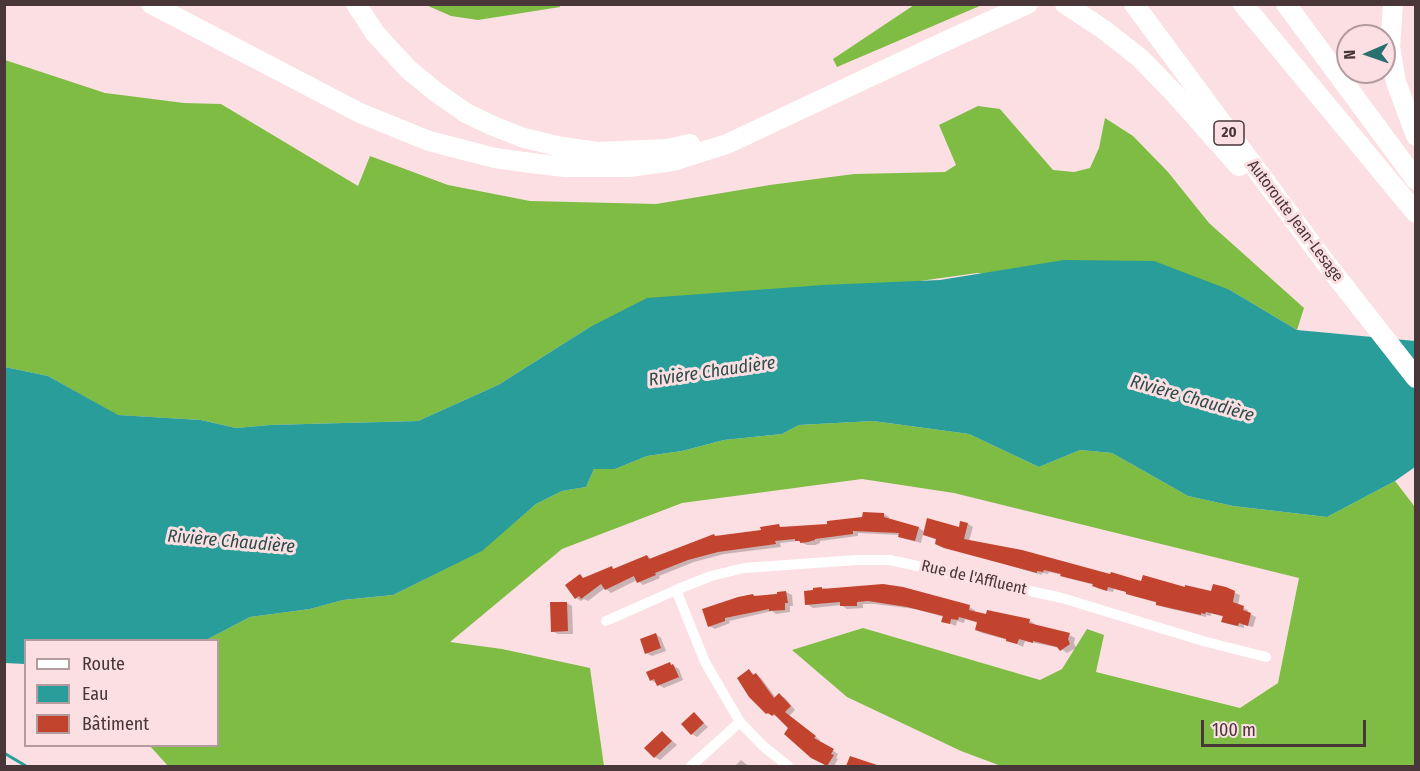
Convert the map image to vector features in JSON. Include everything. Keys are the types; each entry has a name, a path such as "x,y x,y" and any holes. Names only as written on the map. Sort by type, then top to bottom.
{"highway":[{"path":"151,4 360,113 398,129 463,150 504,159 565,167 653,165 696,155 728,144 1028,4"},
{"path":"356,4 375,33 408,69 466,113 524,138 598,152 666,149 718,135 946,41"},
{"path":"1065,4 1103,29 1140,58 1325,262"},
{"name":"Autoroute Jean-Lesage","path":"1134,4 1325,262 1416,378"},
{"path":"1243,4 1416,213"},
{"path":"1286,4 1416,180"},
{"path":"1393,4 1390,47 1396,82 1416,136"}],"street":[{"name":"Rue de l'Affluent","path":"606,621 711,576 744,568 846,560 890,560 1062,598 1203,641 1266,657"},
{"path":"676,590 705,662 740,722 763,746 788,766"},
{"path":"691,766 740,722"}],"green space":[{"path":"559,4 560,7 478,20 451,16 426,5"},
{"path":"914,5 982,5 837,67 833,59"},
{"path":"5,60 105,93 184,103 221,104 358,186 370,156 448,185 530,201 656,204 854,174 945,172 956,165 939,125 978,106 1000,109 1053,170 1074,172 1090,168 1099,148 1105,118 1133,136 1168,172 1209,223 1304,308 1297,330 1230,290 977,273 590,327 498,385 418,421 236,428 201,420 117,415 48,376 5,367"},
{"path":"873,421 969,434 1039,467 1080,450 1112,453 1188,496 1233,506 1327,517 1395,481 1415,507 1415,766 1001,766 961,751 847,697 792,650 863,628 1040,680 1062,669 1087,629 1104,635 1096,672 1240,708 1278,683 1299,578 954,493 862,479 682,503 562,549 450,642 502,649 590,668 604,766 168,766 151,747 219,747 219,639 208,639 250,617 310,609 343,600 393,595 481,551 536,504 562,491 586,487 594,469 615,469 647,456 682,451 724,440 782,434 799,425"}],"water":[{"name":"Rivière Chaudière","path":"1064,260 1154,261 1230,290 1297,330 1415,341 1415,467 1395,481 1327,517 1233,506 1188,496 1112,453 1080,450 1039,467 969,434 873,421 799,425 782,434 724,440 682,451 647,456 615,469 594,469 586,487 562,491 536,504 482,551 393,595 343,600 310,609 250,617 208,639 24,639 24,664 5,663 5,367 48,376 118,415 201,420 236,428 418,421 498,385 590,327 647,298 823,285 940,280"}],"building":[{"path":"863,512 884,513 884,517 919,527 915,541 898,537 899,533 853,531 853,534 808,542 800,543 795,539 775,541 776,544 718,552 688,560 637,583 634,576 605,590 601,584 581,599 579,596 575,599 565,585 580,574 583,578 647,555 649,559 714,534 715,536 761,530 760,527 779,524 780,527 827,524 827,521 862,517"},
{"path":"927,518 959,527 960,521 968,523 964,539 1022,550 1110,574 1111,572 1141,581 1143,575 1185,587 1185,585 1211,591 1213,584 1226,587 1235,591 1233,602 1244,606 1243,610 1251,613 1248,626 1221,622 1223,616 1206,612 1201,615 1156,605 1156,602 1126,594 1126,592 1108,587 1107,591 1092,586 1093,584 1060,576 1061,574 1044,570 1043,572 1037,571 1037,573 944,548 935,544 936,539 923,535"},
{"path":"883,584 970,605 969,610 986,614 987,610 1030,619 1029,623 1070,633 1068,639 1070,644 1060,651 1057,647 1033,641 1033,643 1019,639 1017,644 975,630 977,622 959,617 958,620 951,619 950,624 941,622 943,616 868,601 857,602 857,606 840,606 840,602 805,605 804,591 813,590 813,588"},
{"path":"786,591 788,603 785,603 785,610 769,611 769,609 725,618 725,621 708,627 702,609 738,597 753,594 754,596 777,594 777,592"},
{"path":"550,602 567,602 568,631 551,632"},
{"path":"656,633 661,648 645,654 640,639"},
{"path":"670,662 679,677 657,686 654,679 650,681 646,672"},
{"path":"749,669 753,675 756,673 774,698 779,693 791,706 785,712 816,736 814,738 834,749 831,754 834,755 827,766 811,758 784,734 788,728 774,714 772,716 766,714 749,697 737,678"},
{"path":"694,712 704,723 691,735 681,724"},
{"path":"662,731 672,741 654,758 644,748"},
{"path":"850,756 877,765 877,766 846,766"}],"waterway":[{"path":"4,753 26,766"}]}
